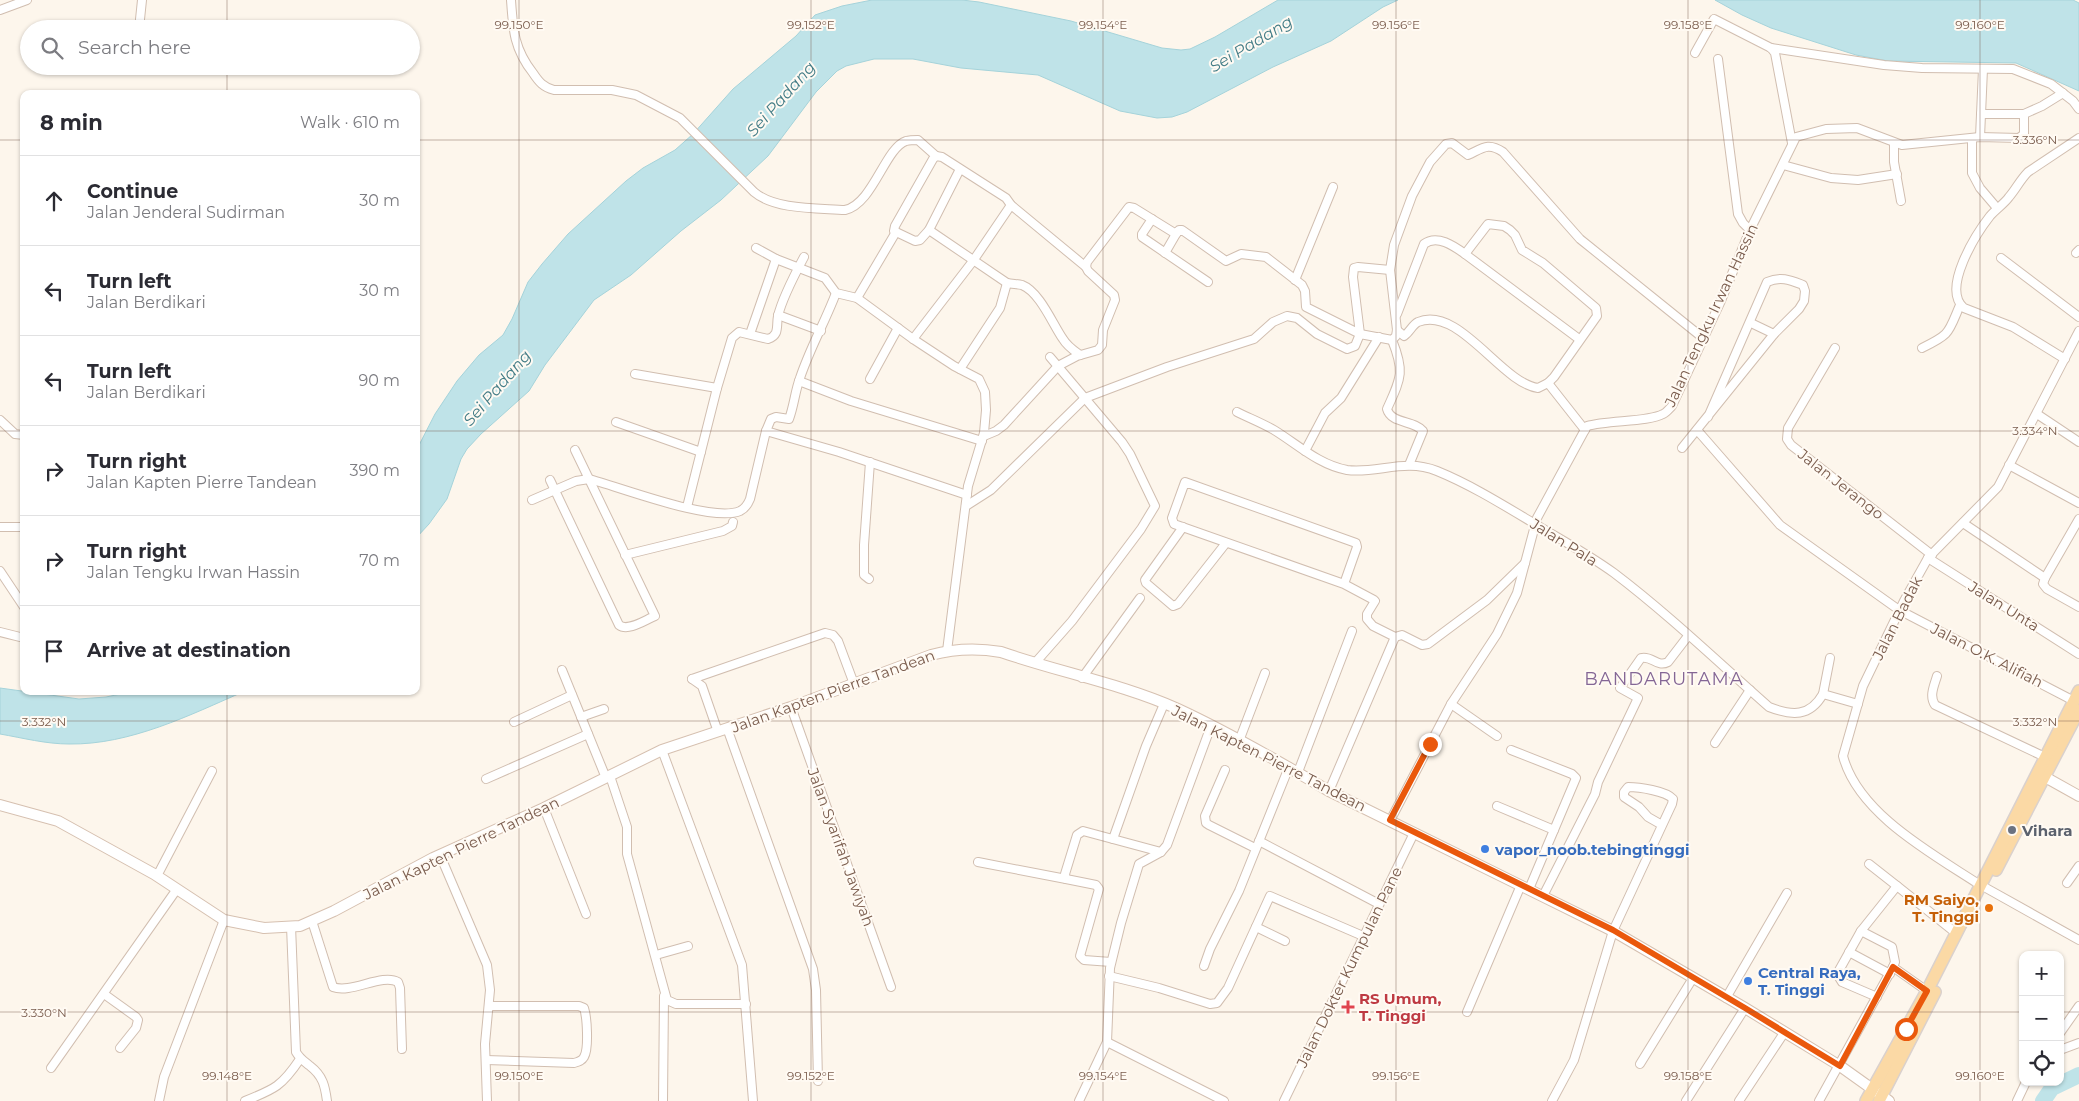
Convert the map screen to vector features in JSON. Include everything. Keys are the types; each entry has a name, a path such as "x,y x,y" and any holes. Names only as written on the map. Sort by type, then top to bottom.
{"main road":[{"name":"Jalan Kapten Pierre Tandean","path":"0,805 58,821 157,876 224,920 264,928 300,926 334,911 440,855 544,808 662,750 791,707 947,651 989,650 1109,685 1164,704 1239,740 1329,790 1613,930 1840,1066 1881,1097"},
{"path":"1866,1101 1881,1097 2045,756 2077,701"},
{"path":"1881,1097 1927,991 1956,933 2045,778 2077,701"},
{"path":"2045,778 2079,796"}],"street":[{"path":"0,10 26,0"},
{"path":"140,20 142,0"},
{"path":"511,0 512,28 522,59 545,87 554,90 612,90 636,95 680,118 754,192 767,201 845,210 858,205 895,151 906,141 918,140 936,156"},
{"path":"1695,53 1714,19 1771,48 1884,66 2019,70 2051,84 2077,105"},
{"path":"1771,48 1775,53 1792,143"},
{"path":"1718,59 1738,214 1750,230"},
{"path":"1983,69 1981,114 1972,173 1980,188 1997,208"},
{"path":"1981,114 2024,114 2063,93"},
{"path":"1792,143 1796,137 1805,133 1826,129 1857,128 1902,145 1947,139 2019,138 2024,134 2024,114"},
{"path":"2065,359 2034,338 2013,327 1960,304 1956,297 1958,278 1974,242 1997,208 2011,196 2021,179 2028,172 2079,138"},
{"path":"1392,340 1396,336 1397,330 1390,270 1394,245 1405,212 1430,162 1446,144 1452,143 1468,155 1484,146 1495,147 1503,152 1580,238 1703,338"},
{"name":"Jalan Tengku Irwan Hassin","path":"1585,430 1587,426 1600,422 1650,418 1662,415 1672,406 1745,245 1750,230 1792,143"},
{"path":"1894,143 1901,201"},
{"path":"799,381 851,401 983,438 1004,426 1058,366 1080,355 1098,350 1102,345 1103,330 1115,300 1114,295 1086,267 1010,206 1006,198 942,156 936,156 932,159 895,226 896,232 856,298"},
{"path":"1783,165 1832,178 1858,180 1897,174"},
{"path":"896,232 915,241 920,240 930,230 960,169"},
{"path":"1295,280 1333,187"},
{"path":"913,339 973,261 1010,206"},
{"path":"1086,267 1087,262 1129,207 1176,234"},
{"path":"1152,219 1142,236 1208,282"},
{"path":"1397,330 1404,336 1413,326 1423,321 1450,325 1461,330 1526,385 1538,388 1548,383 1597,316 1596,308 1543,263 1522,250 1515,235 1504,226 1488,224 1465,254"},
{"path":"930,230 1007,283 1027,288 1049,315 1063,339 1071,349 1080,355"},
{"path":"1165,253 1176,234 1179,230 1182,230 1226,261 1241,254 1266,257 1302,286 1305,291 1306,307 1360,334 1392,340"},
{"path":"1396,316 1424,244 1431,240 1436,240 1452,246 1465,254 1579,339"},
{"path":"756,248 776,259 825,278 836,293 856,298 913,339 979,379 985,392 986,410 983,438 966,506 947,651"},
{"path":"687,507 717,388 732,338 735,333 739,332 768,339 773,338 777,333 778,315 804,257"},
{"path":"2001,258 2079,317"},
{"path":"750,334 776,259"},
{"path":"966,506 991,490 1085,398 1167,367 1254,339 1282,317 1291,316 1297,318 1316,334 1347,349 1355,346 1360,334 1353,277 1354,268 1358,266 1390,270"},
{"path":"1682,448 1708,417 1774,334 1799,309 1804,301 1805,291 1803,286 1790,280 1779,278 1768,282 1708,417"},
{"path":"960,369 1000,308 1007,283"},
{"path":"532,500 576,481 588,479 665,503 707,511 732,513 746,507 750,499 766,431 774,417 789,419 799,381 814,341 821,331 836,293"},
{"path":"1922,348 1948,334 1960,304"},
{"path":"778,315 821,331"},
{"path":"1751,323 1774,334"},
{"path":"870,379 898,328"},
{"name":"Jalan Badak","path":"2079,331 1998,486 1930,556 1899,610 1863,686 1842,756 1845,766 1866,800 1890,823 1983,887 2079,940"},
{"path":"1304,451 1325,413 1341,398 1379,337"},
{"path":"1392,340 1399,358 1400,380 1387,409 1388,413 1393,418 1418,426 1423,431 1409,465"},
{"name":"Jalan Jerango","path":"1835,348 1788,428 1787,439 1791,445 1930,556"},
{"path":"1035,663 1072,622 1141,529 1155,506 1130,454 1112,428 1050,357"},
{"path":"635,374 717,388"},
{"path":"1390,820 1451,704 1497,634 1517,593 1537,518 1585,430 1548,383"},
{"name":"Jalan Pala","path":"1237,412 1272,429 1304,451 1340,468 1348,470 1409,465 1435,470 1462,483 1535,524 1612,572 1769,706 1786,713 1809,711 1823,694"},
{"path":"2037,414 2079,442"},
{"path":"0,420 15,434 20,436"},
{"path":"616,422 701,452"},
{"name":"Jalan O.K. Alifiah","path":"1697,430 1780,525 1899,610 2077,701"},
{"path":"766,431 870,462 968,495"},
{"path":"550,480 619,625 628,627 655,616 575,450"},
{"path":"869,579 864,575 864,545 870,462"},
{"path":"2009,465 2079,503"},
{"path":"1344,584 1357,547 1356,543 1186,481 1172,518 1174,524 1344,584 1375,601 1367,614 1367,619 1373,626 1395,637 1402,635 1422,645 1428,644 1487,600 1525,563"},
{"path":"2079,519 2045,578 2045,587 2079,608"},
{"path":"625,555 723,531 732,526 733,522"},
{"path":"1963,523 2045,578"},
{"path":"0,526 20,528"},
{"path":"1183,527 1145,580 1146,583 1173,606 1178,604 1226,542"},
{"name":"Jalan Unta","path":"1930,556 2079,654"},
{"path":"0,571 20,601"},
{"path":"1082,678 1140,598"},
{"path":"1204,966 1210,949 1239,892 1257,844 1293,770 1352,631"},
{"path":"0,632 20,637"},
{"path":"818,1081 816,990 813,968 723,730 702,686 692,680 812,636 825,633 833,635 838,641 854,684"},
{"path":"1543,896 1595,794 1598,782 1638,698 1620,688 1641,658 1648,658 1657,664 1665,664 1688,636"},
{"path":"1329,790 1395,637"},
{"path":"1830,658 1823,694 1858,704"},
{"path":"562,670 608,777 627,827 627,854 667,1000 676,1004 746,1004"},
{"path":"1239,740 1265,673"},
{"path":"1937,676 1932,694 1932,700 1935,705 2045,756"},
{"path":"1715,743 1750,690"},
{"path":"514,722 572,695"},
{"path":"1113,839 1146,746 1164,704"},
{"path":"1451,704 1497,736"},
{"name":"Jalan Syarifah Jawiyah","path":"791,707 891,986"},
{"path":"581,717 604,709"},
{"path":"1079,1101 1106,1042 1111,962 1139,864 1161,852 1174,830 1211,726"},
{"path":"486,779 588,734"},
{"path":"662,750 742,965 753,1101"},
{"path":"1467,1012 1525,887 1554,830 1576,778 1572,774 1511,750"},
{"path":"1225,770 1205,816 1205,820 1209,825 1257,844 1379,904"},
{"path":"157,876 212,771"},
{"path":"1552,1101 1574,1060 1613,930 1672,804 1672,797 1638,787 1628,787 1624,792 1624,797 1639,807 1648,817 1662,825"},
{"path":"1497,806 1554,830"},
{"path":"544,808 586,914"},
{"path":"1066,879 1065,874 1078,833 1083,831 1161,852"},
{"name":"Jalan Dokter Kumpulan Pane","path":"1284,1101 1414,833"},
{"path":"440,855 487,965 490,990 486,1101"},
{"path":"978,862 1098,886 1080,956 1084,960 1111,962"},
{"path":"1869,864 1956,933"},
{"path":"2067,883 2079,866"},
{"path":"1877,998 1842,982 1839,978 1839,970 1860,931 1897,886"},
{"path":"51,1068 177,889"},
{"path":"1726,998 1787,893"},
{"path":"1109,976 1159,988 1210,1004 1217,1003 1228,988 1270,896 1363,936"},
{"path":"159,1101 164,1077 224,920"},
{"path":"312,921 333,987 341,989 390,980 398,982 400,988 402,1049"},
{"path":"291,926 296,1052 300,1059 322,1078 327,1101"},
{"path":"1256,927 1285,941"},
{"path":"1819,1101 1896,962 1892,947 1860,931"},
{"path":"656,955 688,946"},
{"path":"1849,952 1891,970 1927,991"},
{"path":"1640,1064 1693,978"},
{"path":"663,1101 664,992"},
{"path":"104,994 138,1020 136,1028 120,1048"},
{"path":"486,1060 574,1063 580,1061 585,1054 587,1016 584,1008 579,1006 489,1006"},
{"path":"2064,1027 2079,1006"},
{"path":"1686,1101 1745,1008"},
{"path":"1739,1101 1784,1033"},
{"path":"1106,1042 1224,1101"},
{"path":"2064,1049 2079,1043"},
{"path":"245,1101 269,1092 286,1080 300,1059"},
{"path":"2016,1101 2024,1086"}],"water":[{"name":"Sei Padang","path":"872,0 962,0 979,2 1071,21 1162,48 1181,50 1190,49 1215,37 1278,0 1398,0 1383,7 1331,41 1273,67 1187,112 1172,117 1157,118 1120,111 1038,75 961,68 913,59 874,59 846,66 837,71 816,92 768,156 721,200 681,231 631,275 594,300 545,365 529,391 467,449 461,459 447,499 420,534 420,443 435,414 457,381 479,355 503,335 528,282 542,264 568,234 626,181 643,168 675,150 693,134 733,89 796,36 815,15 842,6"},
{"path":"1715,0 2073,0 2079,3 2079,91 2016,63 1888,61 1856,55 1771,28"},
{"path":"0,688 20,691 20,695 50,695 79,699 116,695 236,695 181,719 114,740 60,744 0,734"}],"waterway":[{"path":"2043,1101 2052,1088 2079,1075"}],"place":[{"name":"Vihara","path":"2012,830"},
{"name":"vapor_noob.tebingtinggi","path":"1485,849"},
{"name":"RM Saiyo, T. Tinggi","path":"1989,908"},
{"name":"Central Raya, T. Tinggi","path":"1748,981"},
{"name":"RS Umum, T. Tinggi","path":"1348,1007"}],"district":[{"name":"BANDARUTAMA","path":"1664,679"}],"route":[{"path":"1430,744 1390,820 1613,930 1840,1066 1893,967 1927,991 1906,1029"}]}
